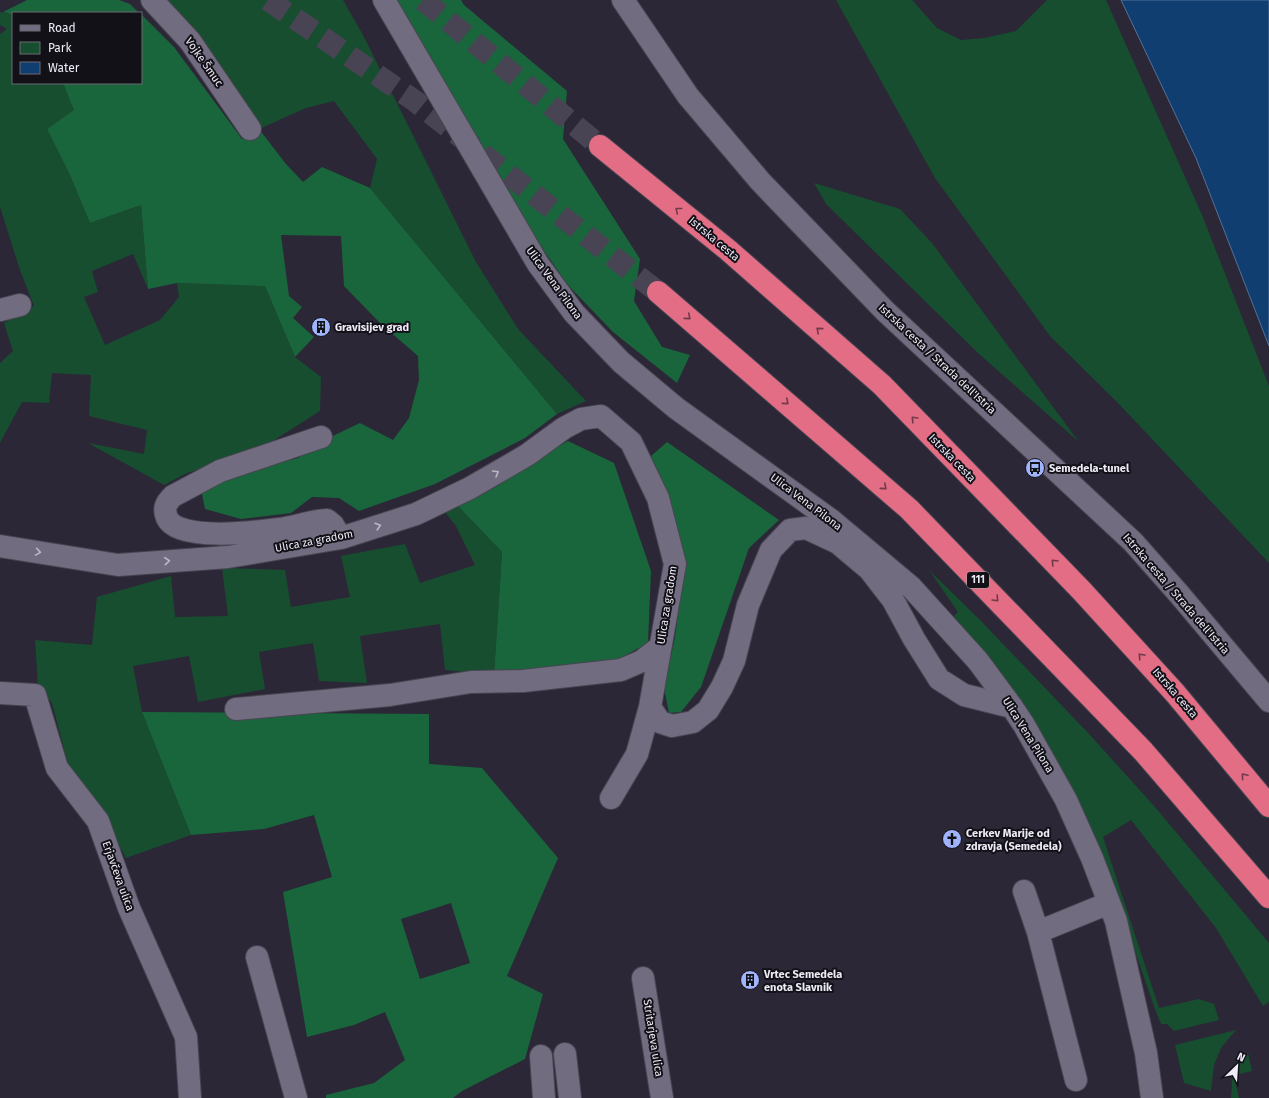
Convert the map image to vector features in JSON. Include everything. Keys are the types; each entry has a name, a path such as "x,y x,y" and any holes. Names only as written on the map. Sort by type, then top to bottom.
{"highway":[{"name":"Istrska cesta","path":"600,146 728,250 882,385 1081,590 1175,692 1269,806"},
{"name":"111","path":"658,292 909,509 1144,751 1269,897"}],"street":[{"name":"Vojke Šmuc","path":"152,0 190,41 250,129"},
{"name":"Ulica Vena Pilona","path":"384,0 538,264 574,313 621,362 676,408 831,520 911,587 978,661 1012,707 1024,725 1066,800 1092,858 1116,921 1146,1054 1152,1098"},
{"name":"Istrska cesta / Strada dell'Istria","path":"623,0 688,96 760,181 885,310 1133,542 1269,701"},
{"name":"Ulica za gradom","path":"0,546 118,565 228,557 341,538 416,514 470,488 527,455 564,428 582,419 601,416 631,442 658,498 675,564 650,707 638,754 611,798"},
{"path":"321,437 220,471 173,496 164,508 167,518 173,526 187,532 225,534 280,529 327,520 333,525 341,538"},
{"path":"650,707 660,722 672,726 693,722 708,710 722,687 734,661 748,605 771,550 790,530 806,528 838,543 869,570 893,600 914,639 939,679 964,695 1012,707"},
{"path":"236,709 390,695 471,682 524,681 621,670 642,661 660,647"},
{"name":"Erjavčeva ulica","path":"0,694 35,695 57,768 98,821 129,908 186,1037 190,1098"},
{"path":"1024,891 1038,932 1076,1080"},
{"path":"1038,932 1109,903"},
{"path":"257,957 296,1098"},
{"name":"Stritarjeva ulica","path":"643,978 662,1098"},
{"path":"565,1054 570,1098"},
{"name":"Ulica Vena Pilona","path":"1146,1054 1165,1098"},
{"path":"540,1056 544,1098"}],"green space":[{"path":"27,0 119,0 130,4 138,12 12,12 12,15 3,12"},
{"path":"162,0 343,0 363,35 476,262 518,329 586,401 557,414 370,188 377,159 334,101 306,108 259,129"},
{"path":"396,0 461,0 464,5 567,91 563,139 640,259 634,301 662,347 690,355 677,383 613,332 567,284 529,229"},
{"path":"836,0 912,0 937,28 961,40 984,38 1016,31 1047,0 1106,0 1202,215 1269,386 1269,563 1119,404 1050,336 935,178"},
{"path":"0,12 12,15 12,84 63,84 75,110 47,129 69,173 90,223 141,205 148,289 133,254 92,271 98,292 84,297 105,345 160,320 179,297 177,283 265,286 295,357 321,377 320,411 265,446 185,474 164,485 88,443 144,454 147,430 89,416 91,375 52,373 49,403 22,402 0,443 0,363 13,351 4,323 34,306 20,270 0,207 0,34 7,29 0,25"},
{"path":"142,15 174,47 242,139 259,129 286,164 303,182 322,167 370,188 557,414 525,438 435,484 359,511 339,498 312,497 291,513 241,519 205,509 202,494 226,476 298,458 318,443 360,423 393,440 409,418 419,380 418,356 381,324 344,286 341,236 281,235 289,296 302,307 293,318 314,337 295,357 265,286 177,283 148,289 141,205 90,223 69,173 47,129 74,110 63,84 142,84"},
{"path":"814,183 900,209 932,243 1079,442 979,354 826,204"},
{"path":"568,441 614,463 651,571 648,643 615,661 494,675 502,552 456,504"},
{"path":"667,442 779,520 749,548 701,687 681,712 669,713 664,688 675,637 685,560 651,456"},
{"path":"456,504 502,552 494,675 445,670 440,624 360,636 367,683 319,681 313,643 259,652 265,689 198,702 189,656 133,666 142,712 191,835 126,858 103,815 68,764 52,703 38,686 35,640 92,645 97,597 171,576 175,617 228,616 222,568 285,570 291,607 350,597 341,556 405,544 420,583 475,565 456,526 445,512"},
{"path":"929,570 983,623 1090,735 1155,807 1269,943 1269,1002 1263,1006 1216,928 1131,820 1103,837 1159,1008 1199,999 1214,1004 1219,1020 1174,1031 1167,1024 1161,1024 1097,841 1036,728 997,672 954,616 958,612"},
{"path":"142,712 429,714 429,764 482,768 558,858 507,976 543,994 525,1059 462,1091 453,1098 326,1098 326,1095 374,1083 405,1060 385,1012 354,1025 307,1037 283,892 332,877 314,815 264,829 191,835","holes":["451,903 470,963 420,979 401,919"]},
{"path":"1236,1030 1221,1048 1214,1065 1211,1091 1184,1083 1175,1045"},
{"path":"1248,1053 1252,1071 1239,1074 1235,1080 1239,1098 1231,1098 1232,1081 1237,1061"}],"water":[{"path":"1121,0 1269,0 1269,346 1196,158"}],"tunnel":[{"path":"268,0 415,101 658,292"},
{"path":"423,0 600,146"}],"place":[{"name":"Gravisijev grad","path":"321,327"},
{"name":"Semedela-tunel","path":"1035,468"},
{"name":"Cerkev Marije od zdravja (Semedela)","path":"952,839"},
{"name":"Vrtec Semedela enota Slavnik","path":"750,980"}]}
